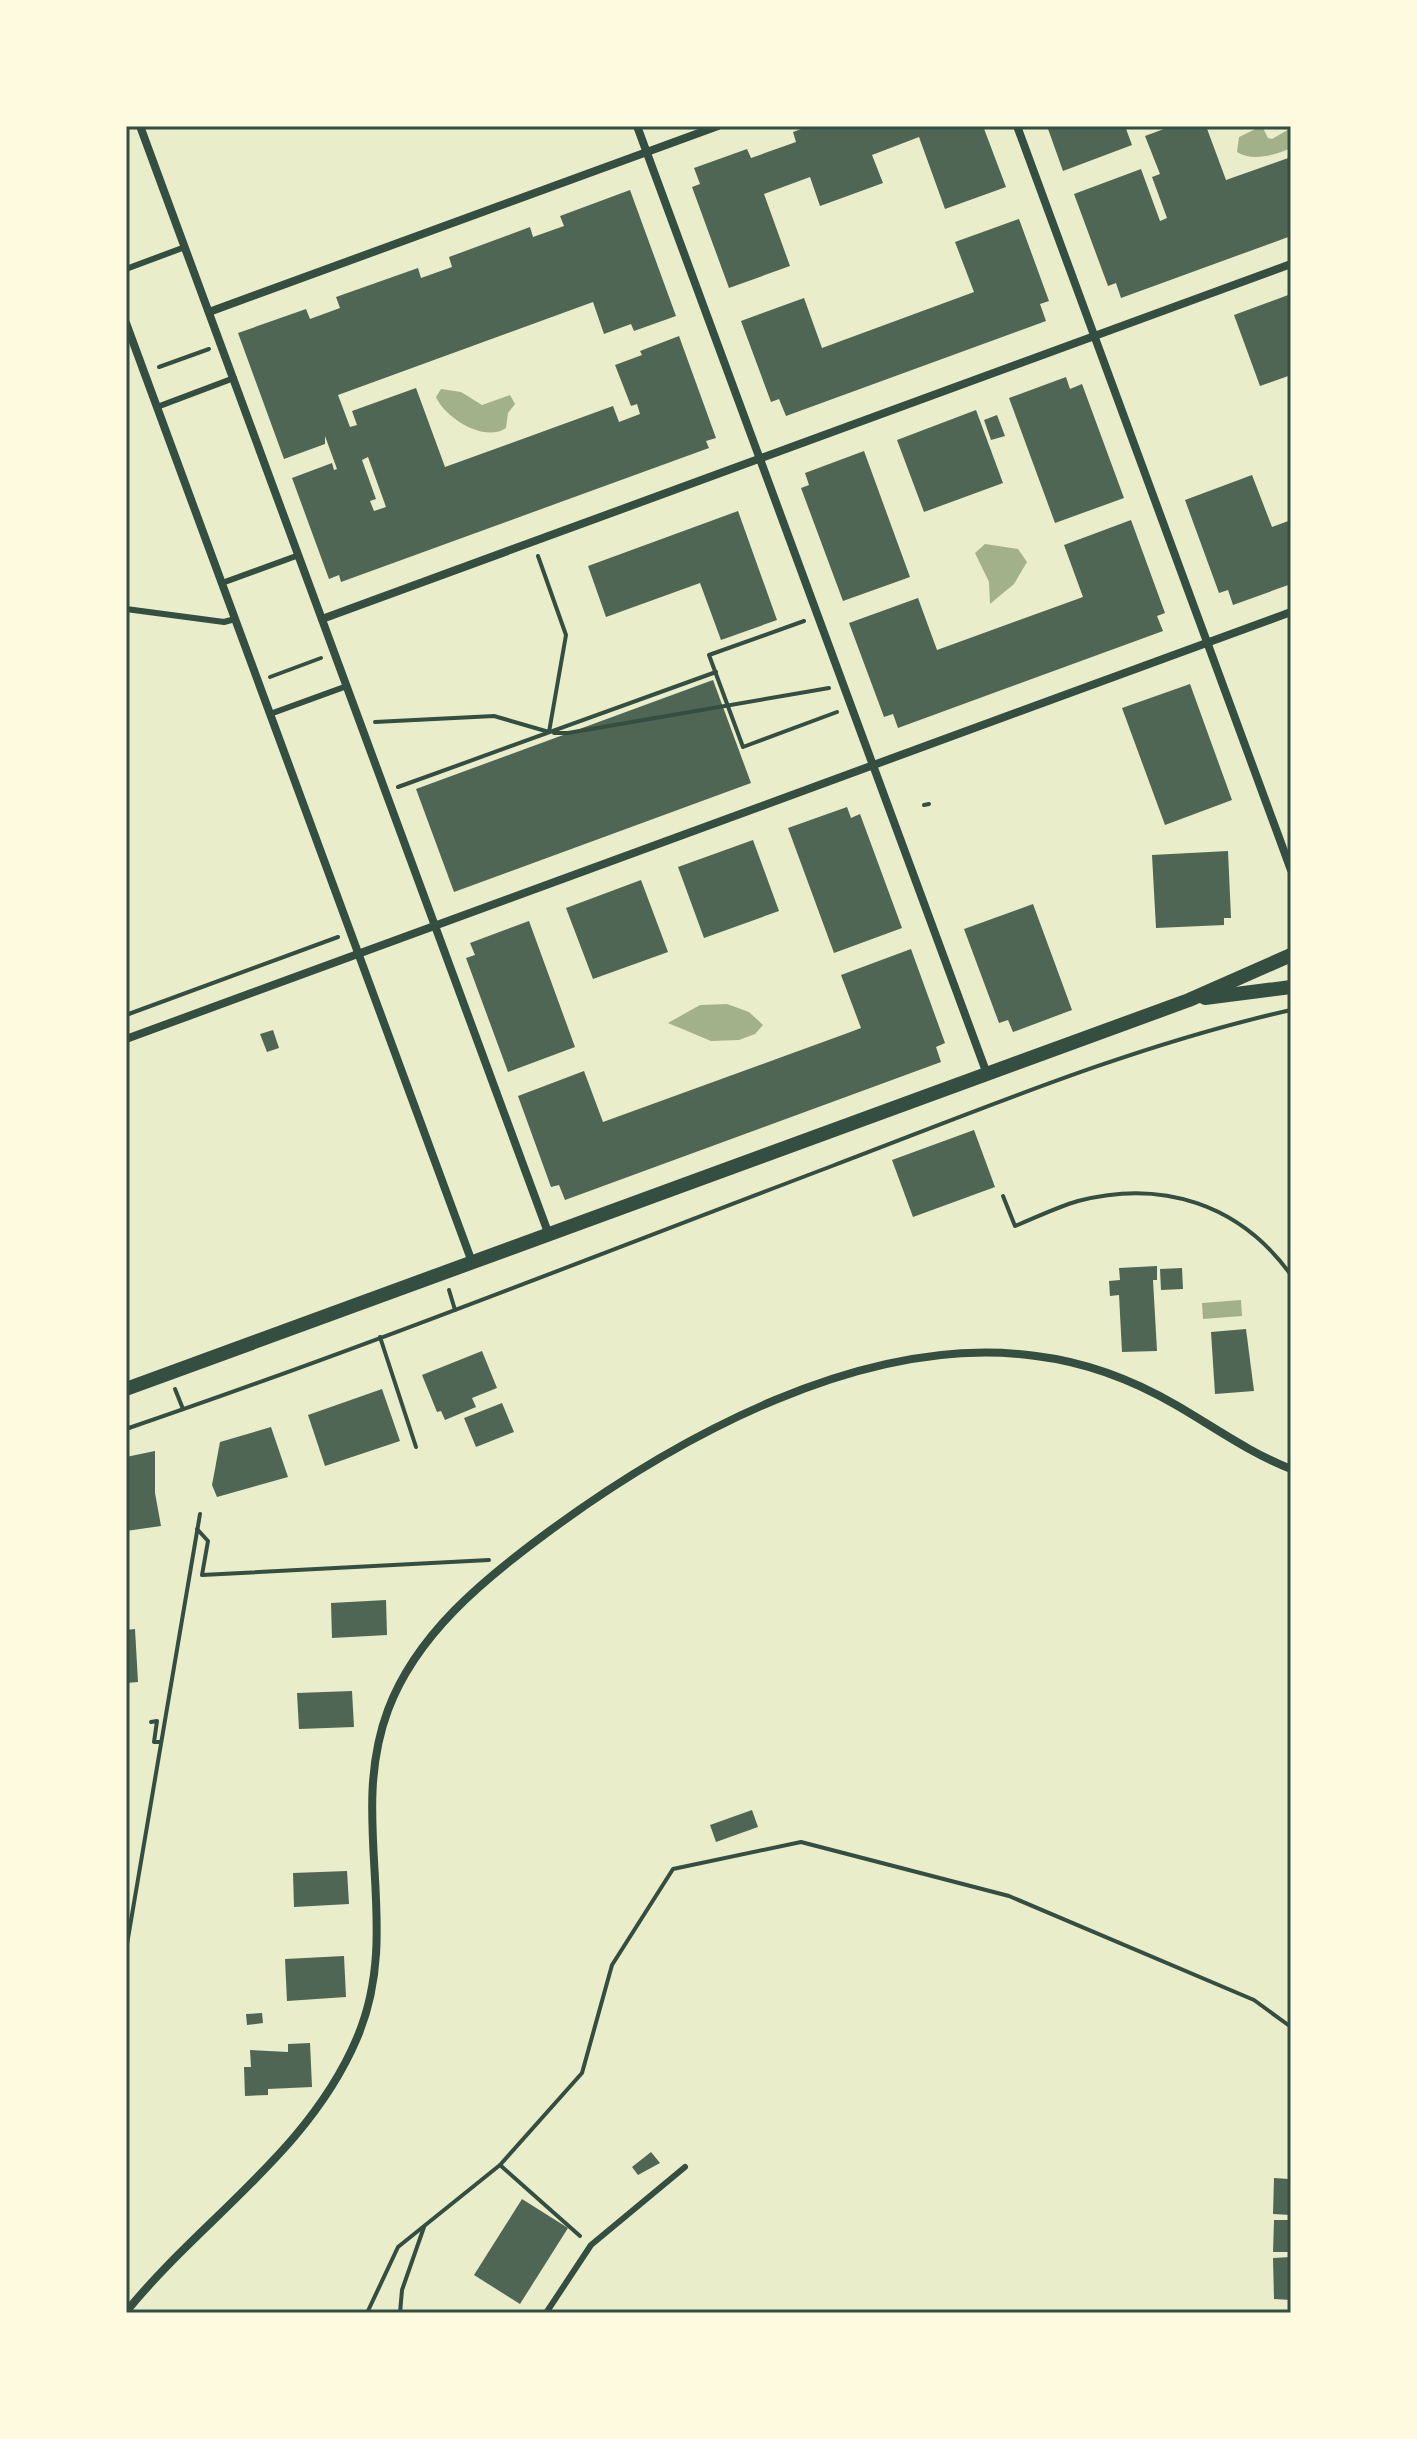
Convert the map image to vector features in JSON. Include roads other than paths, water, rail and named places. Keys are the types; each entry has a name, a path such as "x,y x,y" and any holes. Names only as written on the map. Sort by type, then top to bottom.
{"street":[{"path":"140,126 549,1235"},
{"path":"637,126 987,1074"},
{"path":"209,312 718,126"},
{"path":"1017,126 1291,870"},
{"path":"322,619 1291,264"},
{"path":"126,323 472,1262"},
{"path":"126,1039 1291,612"},
{"path":"126,1389 1189,1000 1291,955"},
{"path":"1189,1000 1291,987"},
{"path":"126,2312 307,2124 339,2074 358,2036 371,1992 379,1935 371,1784 377,1744 389,1707 422,1647 475,1591 511,1559 600,1493 725,1422 841,1376 941,1355 984,1352 1036,1356 1121,1378 1173,1403 1266,1459 1291,1469"}],"lane":[{"path":"126,269 185,247"},
{"path":"157,407 234,378"},
{"path":"222,583 299,555"},
{"path":"126,609 224,622 235,619"},
{"path":"270,714 347,686"},
{"path":"546,2313 591,2245 685,2167"}]}
